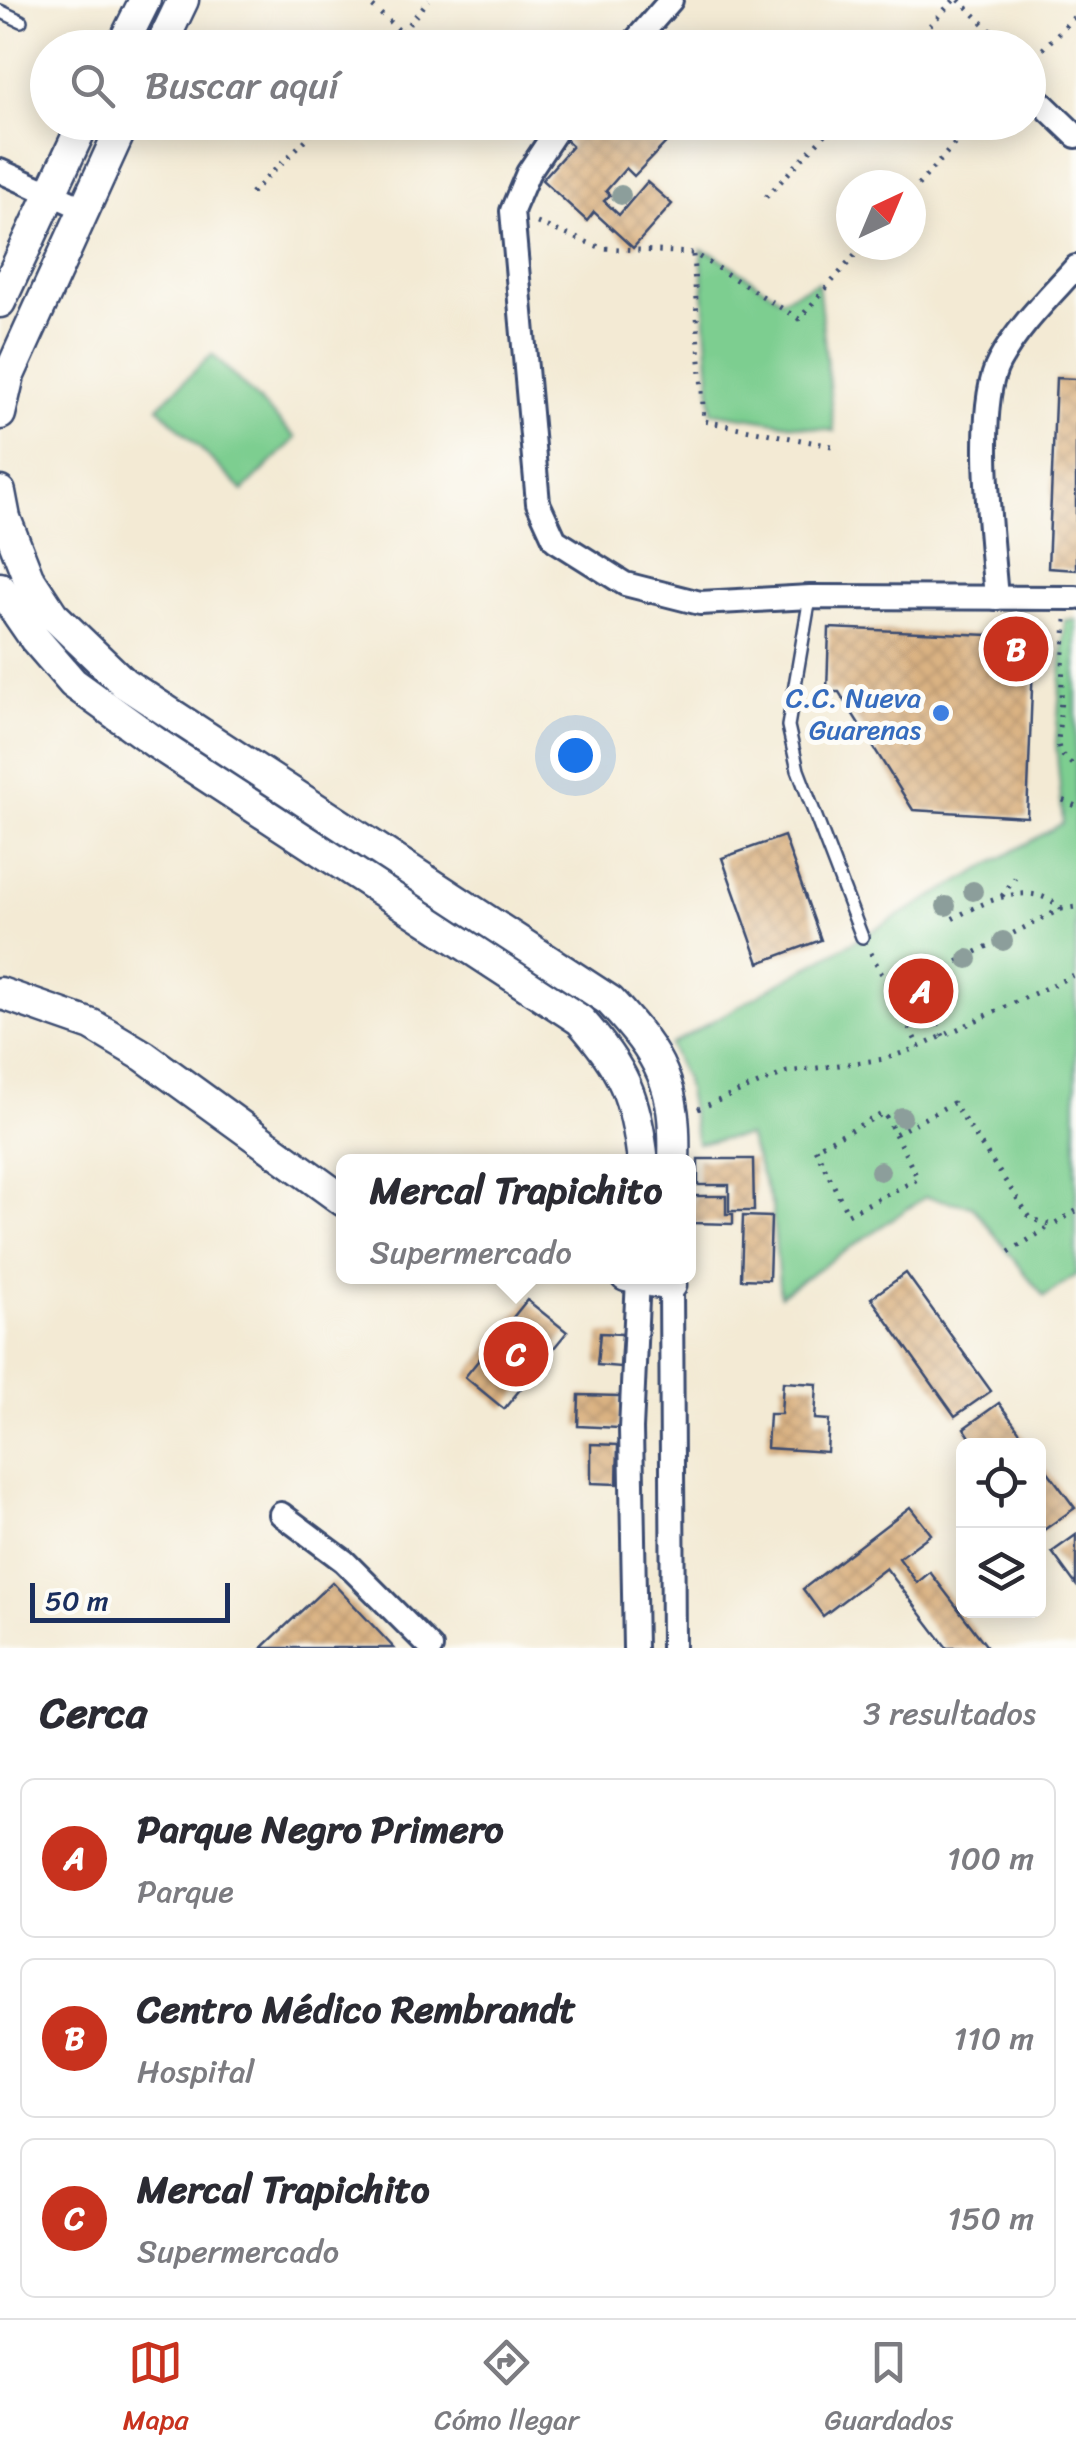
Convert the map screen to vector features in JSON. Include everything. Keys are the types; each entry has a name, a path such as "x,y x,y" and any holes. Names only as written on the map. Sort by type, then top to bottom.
{"street":[{"path":"130,30 144,0"},
{"path":"169,30 183,0"},
{"path":"645,30 671,0"},
{"path":"1046,107 1076,136"},
{"path":"0,302 75,140"},
{"path":"0,414 9,374 115,140"},
{"path":"550,140 528,173 512,211 538,503 555,540 625,584 700,603 810,596 1072,597"},
{"path":"0,171 83,208"},
{"path":"996,598 987,477 992,380 1006,350 1076,267"},
{"path":"0,492 5,518 28,577 52,615 124,683 610,1000 642,1036 662,1069 676,1114 674,1154"},
{"path":"0,588 35,639 73,682 156,742 580,1020 615,1058 637,1108 642,1154"},
{"path":"0,993 92,1025 144,1056 336,1194"},
{"path":"634,1284 635,1648"},
{"path":"671,1284 673,1648"},
{"path":"281,1514 344,1561 431,1648"}],"lane":[{"path":"0,11 22,21"},
{"path":"810,596 788,726 798,770 862,937"}],"path":[{"path":"366,0 399,30"},
{"path":"403,30 429,0"},
{"path":"926,30 956,0 990,30"},
{"path":"1046,46 1076,15"},
{"path":"252,193 306,140"},
{"path":"766,197 820,140"},
{"path":"926,176 958,140"},
{"path":"512,211 602,248 693,253 799,320 851,260"},
{"path":"693,253 704,421 836,447"},
{"path":"1072,597 1058,744 1060,754 1076,768"},
{"path":"1062,800 1076,806"},
{"path":"1002,896 1015,878"},
{"path":"950,920 1002,896 1040,894 1061,910"},
{"path":"943,1036 917,982 1061,910 1076,908"},
{"path":"870,952 919,1047"},
{"path":"693,1111 788,1072 885,1059 919,1047 1076,974"},
{"path":"895,1134 953,1103 1031,1219 1052,1226"},
{"path":"884,1113 895,1134 918,1179 848,1214 814,1148 884,1113"},
{"path":"1009,1252 1076,1210"}],"green space":[{"path":"701,250 714,254 781,299 818,282 834,431 712,412"},
{"path":"212,354 296,438 243,491 158,407"},
{"path":"1065,620 1076,620 1076,1275 1044,1297 972,1206 925,1197 780,1295 772,1206 748,1136 697,1143 685,1080 670,1045 1063,823 1056,743"}],"building":[{"path":"565,140 668,140 634,176 626,168 606,191 610,195 604,201 619,215 647,182 672,204 633,248 594,212 587,221 542,180 572,146"},
{"path":"1056,378 1076,379 1076,570 1048,568"},
{"name":"C.C. Nueva Guarenas","path":"829,628 1034,637 1027,817 913,810 839,692 827,692"},
{"path":"784,836 821,940 759,963 722,858"},
{"path":"698,1159 753,1159 754,1211 729,1211 729,1185 698,1185"},
{"path":"696,1196 726,1196 726,1214 733,1214 733,1224 696,1223"},
{"path":"743,1216 771,1217 769,1280 741,1279"},
{"path":"906,1273 991,1391 955,1416 871,1298"},
{"path":"527,1300 567,1332 504,1409 465,1377"},
{"path":"600,1333 622,1334 620,1367 597,1365"},
{"path":"783,1382 817,1384 815,1419 829,1420 827,1452 767,1448 769,1414 781,1414"},
{"path":"579,1395 620,1396 619,1428 578,1426"},
{"path":"999,1403 1024,1438 971,1438 964,1428"},
{"path":"591,1444 618,1445 617,1484 591,1483"},
{"path":"1046,1469 1075,1508 1046,1528"},
{"path":"910,1507 931,1534 899,1558 917,1583 930,1572 956,1606 956,1618 965,1618 988,1648 947,1648 886,1568 823,1616 803,1589"},
{"path":"1076,1535 1076,1585 1052,1552"},
{"path":"332,1582 394,1648 262,1648"}],"place":[{"name":"Centro Médico Rembrandt","path":"1016,649"},
{"name":"C.C. Nueva Guarenas","path":"941,713"},
{"name":"Parque Negro Primero","path":"921,991"},
{"name":"Mercal Trapichito","path":"516,1354"}]}
